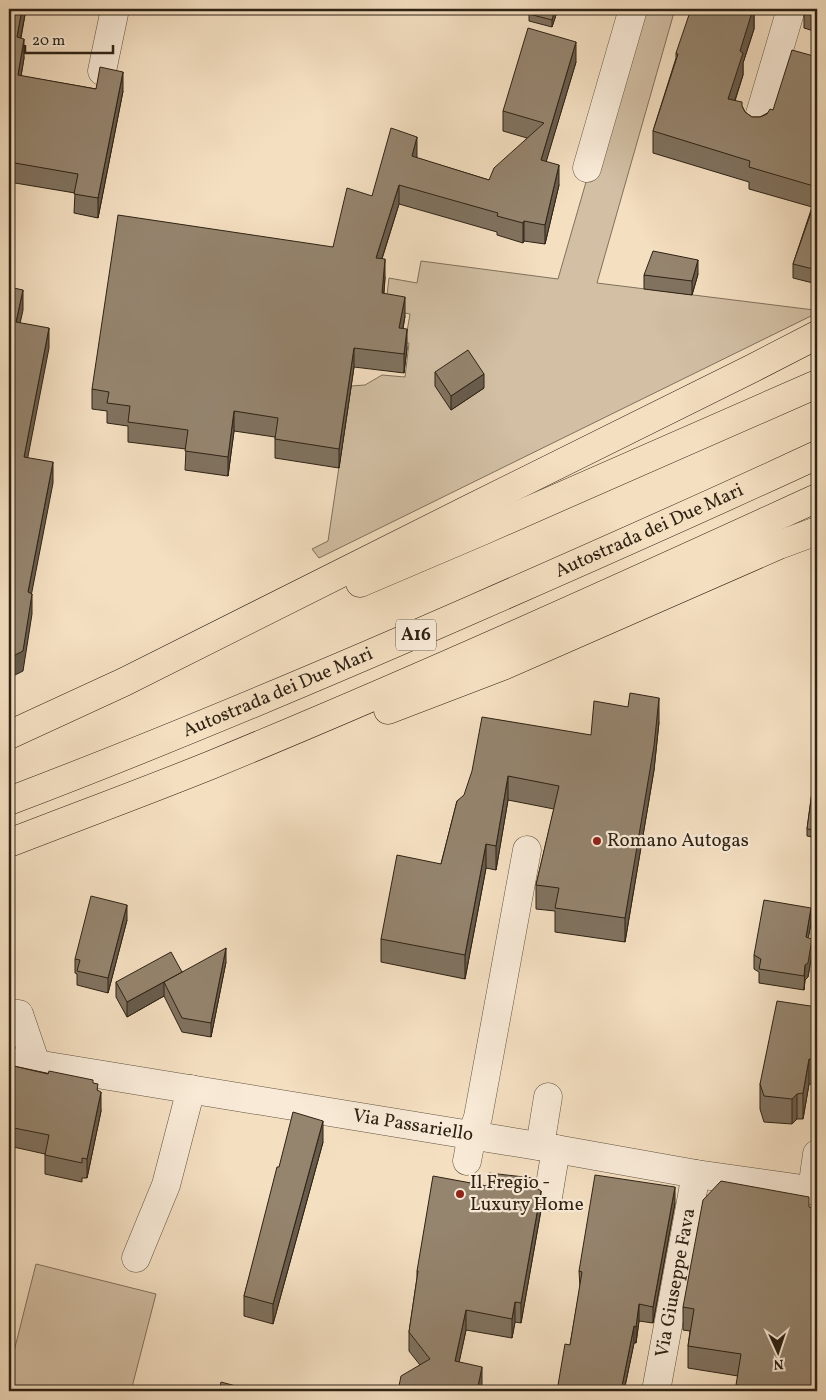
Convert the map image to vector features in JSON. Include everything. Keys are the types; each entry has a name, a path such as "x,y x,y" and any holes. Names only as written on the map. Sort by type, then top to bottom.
{"highway":[{"path":"9,735 124,682 817,335"},
{"path":"124,682 482,531 817,384"},
{"path":"622,544 817,444"},
{"name":"Autostrada dei Due Mari","path":"9,801 192,729 336,669 622,544 817,455"},
{"name":"Autostrada dei Due Mari","path":"9,843 209,766 494,645 817,498"},
{"path":"60,823 212,774 503,666 779,545 817,532"}],"street":[{"path":"102,71 115,9"},
{"path":"587,168 633,9"},
{"path":"757,124 791,9"},
{"path":"470,1148 478,1117 527,850"},
{"path":"9,1014 19,1014 36,1064"},
{"name":"Via Passariello","path":"9,1062 36,1064 191,1089 470,1148 548,1148 696,1174 815,1190"},
{"path":"136,1258 166,1185 191,1089"},
{"path":"548,1097 548,1197"},
{"path":"815,1190 817,1154"},
{"name":"Via Giuseppe Fava","path":"656,1391 696,1174"}],"shaded area":[{"path":"636,9 675,9 597,283 814,310 817,298 817,315 815,314 319,558 312,549 328,541 351,386 365,385 382,375 405,377 409,343 405,343 410,314 394,311 387,295 389,278 417,283 421,261 558,279"},
{"path":"36,1264 156,1294 131,1391 9,1391 9,1371"}],"building":[{"path":"9,9 22,9 17,37 24,39 18,75 96,89 100,67 123,72 98,198 74,194 78,174 9,162"},
{"path":"530,9 555,9 552,20 529,14"},
{"path":"691,9 753,9 740,51 743,53 728,99 742,102 745,112 752,117 760,117 767,114 770,109 773,110 792,50 817,57 817,187 749,167 750,161 653,131"},
{"path":"528,28 576,42 541,160 559,165 545,225 524,221 523,223 497,216 498,213 399,185 376,258 385,259 382,293 405,297 399,328 407,329 404,354 354,348 339,449 275,439 278,418 234,411 228,457 185,451 188,430 128,422 130,406 107,403 109,392 92,389 118,215 333,247 347,188 372,196 391,128 417,137 412,156 489,180 494,168 544,123 503,111"},
{"path":"814,204 817,205 817,270 793,264"},
{"path":"653,251 698,260 692,281 644,275"},
{"path":"9,287 23,290 16,322 49,328 24,457 53,462 28,592 32,594 23,651 9,658"},
{"path":"468,350 484,374 451,396 435,372"},
{"path":"630,693 659,698 654,746 625,918 555,908 559,888 536,885 559,786 508,776 496,846 486,844 465,955 381,939 397,855 441,864 457,801 464,795 472,771 482,717 591,735 594,701 628,707"},
{"path":"817,755 817,830 807,829"},
{"path":"91,896 127,905 108,978 77,971 80,960 75,959"},
{"path":"764,900 811,908 806,937 812,939 804,976 759,969 761,959 754,955"},
{"path":"226,948 211,1023 182,1018 164,982"},
{"path":"171,952 182,972 127,1002 116,982"},
{"path":"777,1001 817,1007 817,1060 809,1059 803,1093 797,1094 792,1099 764,1096 760,1084"},
{"path":"9,1065 48,1074 49,1071 93,1080 93,1083 98,1084 97,1090 101,1092 87,1159 82,1158 82,1163 45,1155 49,1135 9,1127"},
{"path":"293,1112 323,1121 273,1304 244,1296"},
{"path":"489,1173 533,1178 534,1183 541,1191 521,1303 515,1302 512,1319 466,1310 455,1361 482,1367 477,1391 398,1391 401,1376 430,1359 409,1332 433,1176 487,1186"},
{"path":"595,1175 675,1187 653,1307 639,1304 636,1327 634,1326 621,1391 557,1391 565,1344 570,1345 582,1272 579,1271"},
{"path":"721,1181 809,1197 809,1207 817,1208 817,1391 786,1391 736,1385 741,1354 688,1346 694,1309 683,1307 703,1200"},
{"path":"221,1382 247,1389 246,1391 219,1391"}],"place":[{"name":"Romano Autogas","path":"597,841"},
{"name":"Il Fregio - Luxury Home","path":"460,1194"}]}
